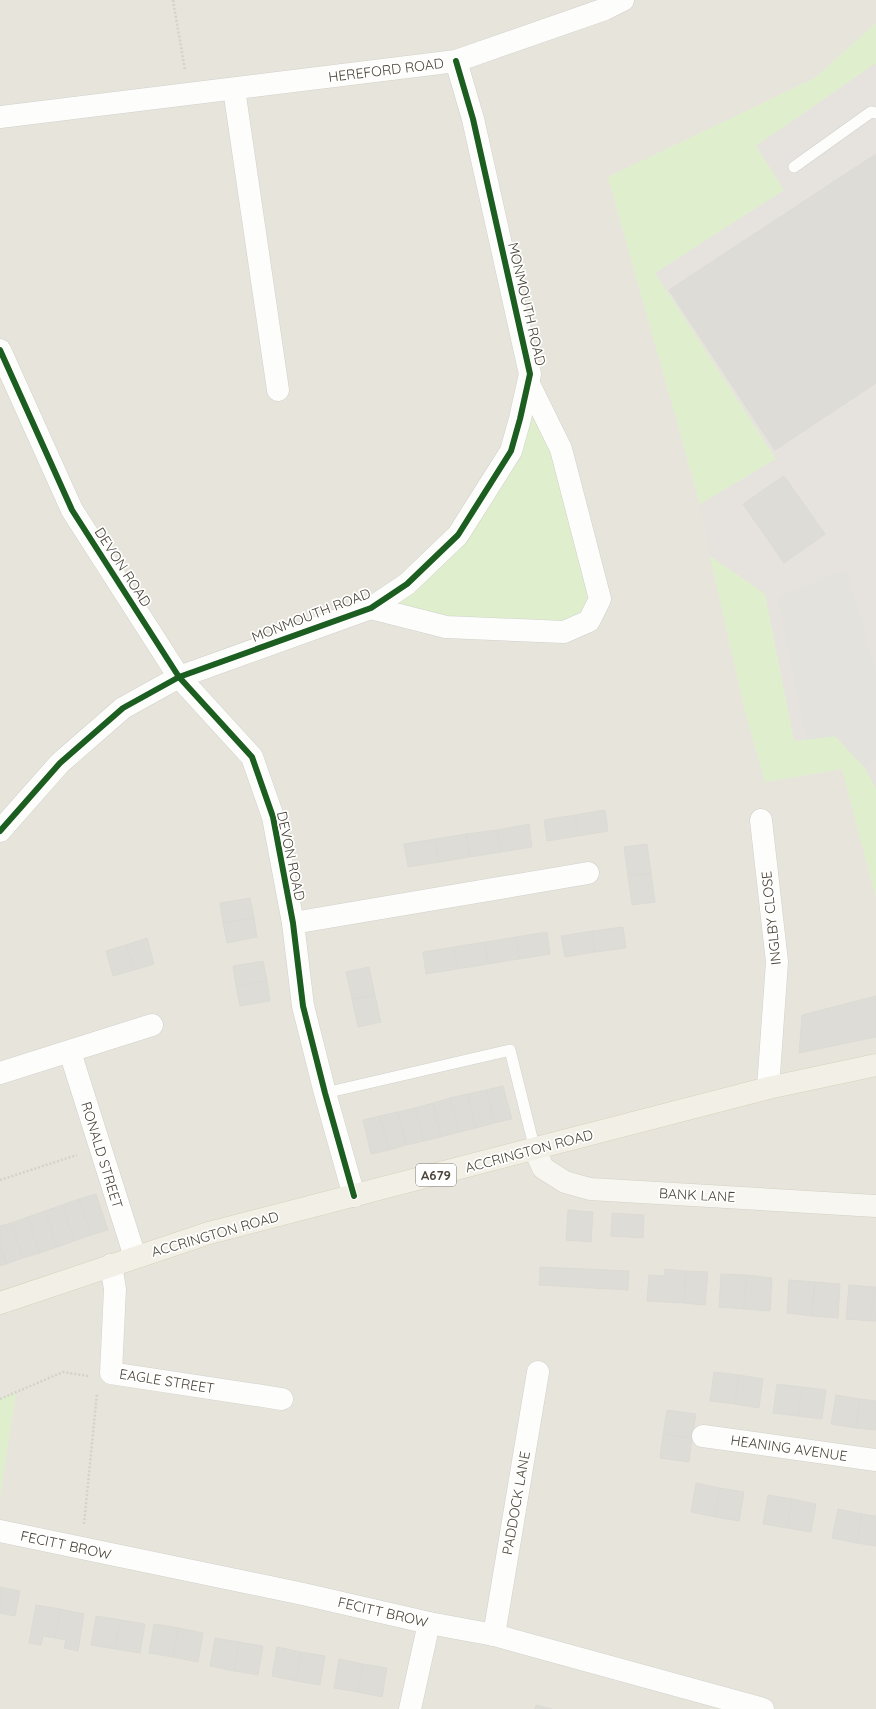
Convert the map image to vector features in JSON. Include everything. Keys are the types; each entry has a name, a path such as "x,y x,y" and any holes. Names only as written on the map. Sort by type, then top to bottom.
{"main road":[{"name":"ACCRINGTON ROAD","path":"0,1303 209,1233 535,1150 768,1088 876,1065"},
{"name":"BANK LANE","path":"535,1150 543,1168 565,1182 590,1189 876,1206"}],"street":[{"name":"HEREFORD ROAD","path":"0,117 456,61 606,8 623,0"},
{"name":"MONMOUTH ROAD","path":"0,831 60,763 123,708 179,677 370,608 407,584 458,535 511,451 529,384 530,374 475,126 456,61"},
{"path":"234,89 278,390"},
{"name":"DEVON ROAD","path":"0,350 72,510 179,677 252,758 273,817 293,923 304,1006 325,1093 354,1196"},
{"name":"MONMOUTH ROAD","path":"370,608 446,627 564,632 589,621 600,600 561,449 529,384"},
{"name":"INGLBY CLOSE","path":"761,820 777,962 768,1088"},
{"name":"DEVON ROAD","path":"293,923 588,873"},
{"path":"0,1073 152,1025"},
{"name":"RONALD STREET","path":"70,1052 134,1257"},
{"name":"EAGLE STREET","path":"111,1265 115,1289 105,1376 282,1399"},
{"name":"PADDOCK LANE","path":"494,1634 538,1372"},
{"name":"HEANING AVENUE","path":"703,1436 876,1460"},
{"name":"FECITT BROW","path":"0,1531 303,1594 429,1623 494,1634 763,1709"},
{"path":"410,1709 429,1623"}],"lane":[{"path":"794,167 871,112 876,113"},
{"path":"325,1093 510,1050 535,1150"}],"path":[{"path":"173,0 189,93"},
{"path":"0,1180 99,1147"},
{"path":"0,1400 63,1372 105,1376 81,1548"}],"shaded area":[{"path":"0,0 876,0 876,1709 0,1709"},
{"path":"876,63 876,789 865,768 794,741 765,594 710,556 700,504 776,459 655,273 784,190 756,146"},
{"path":"846,570 876,672 876,758 865,768 835,736 806,740 778,597"}],"green space":[{"path":"876,23 876,63 756,146 784,190 655,273 776,459 700,504 608,177 815,78"},
{"path":"529,384 600,599 564,632 371,608 407,584 511,451"},
{"path":"710,556 765,594 794,741 835,736 865,768 876,789 876,898 842,769 765,782 745,711"},
{"path":"16,1393 0,1497 0,1398"}],"building":[{"path":"876,154 876,383 775,450 669,290"},
{"path":"784,476 825,534 784,563 743,504"},
{"path":"605,810 608,831 578,836 575,815"},
{"path":"575,815 578,836 547,841 544,820"},
{"path":"529,824 532,847 501,852 497,830"},
{"path":"497,830 501,852 470,857 466,834"},
{"path":"466,834 470,857 439,862 435,839"},
{"path":"435,839 439,862 408,867 404,844"},
{"path":"647,844 651,873 628,876 624,847"},
{"path":"651,873 655,902 632,905 628,876"},
{"path":"250,898 254,918 223,923 220,903"},
{"path":"254,918 257,937 227,943 223,923"},
{"path":"623,927 626,948 595,952 592,931"},
{"path":"592,931 595,952 565,957 561,936"},
{"path":"547,932 550,954 519,959 516,937"},
{"path":"516,937 519,959 488,964 485,942"},
{"path":"147,938 154,964 134,970 126,945"},
{"path":"485,942 488,964 457,969 454,947"},
{"path":"126,945 134,970 113,976 106,951"},
{"path":"454,947 457,969 426,974 423,952"},
{"path":"263,961 267,981 236,986 233,966"},
{"path":"369,967 375,995 352,999 346,972"},
{"path":"267,981 270,1001 240,1006 236,986"},
{"path":"375,995 381,1022 358,1027 352,999"},
{"path":"876,996 876,1037 799,1053 802,1015"},
{"path":"503,1086 512,1119 494,1123 486,1090"},
{"path":"486,1090 494,1123 476,1128 468,1094"},
{"path":"468,1094 476,1128 459,1132 450,1098"},
{"path":"450,1098 459,1132 441,1137 433,1103"},
{"path":"433,1103 441,1137 424,1141 415,1108"},
{"path":"415,1108 424,1141 406,1145 398,1112"},
{"path":"398,1112 406,1145 389,1150 380,1116"},
{"path":"380,1116 389,1150 371,1154 363,1120"},
{"path":"96,1194 108,1230 91,1235 79,1199"},
{"path":"79,1199 91,1235 74,1241 62,1205"},
{"path":"62,1205 74,1241 57,1247 45,1211"},
{"path":"568,1210 593,1212 591,1242 566,1240"},
{"path":"45,1211 57,1247 40,1253 28,1217"},
{"path":"612,1213 644,1215 643,1238 611,1236"},
{"path":"28,1217 40,1253 23,1258 11,1223"},
{"path":"11,1223 23,1258 6,1264 0,1245 0,1226"},
{"path":"0,1245 6,1264 0,1266"},
{"path":"540,1267 629,1271 628,1290 539,1285"},
{"path":"665,1269 686,1271 684,1303 647,1301 649,1275 664,1276"},
{"path":"686,1271 708,1272 705,1305 684,1303"},
{"path":"721,1274 747,1275 744,1309 719,1307"},
{"path":"747,1275 772,1278 770,1311 744,1309"},
{"path":"789,1280 815,1282 812,1316 787,1313"},
{"path":"815,1282 840,1284 838,1318 812,1316"},
{"path":"849,1285 874,1287 871,1321 846,1319"},
{"path":"874,1287 876,1287 876,1321 871,1321"},
{"path":"714,1372 739,1375 735,1404 710,1401"},
{"path":"739,1375 763,1379 759,1408 735,1404"},
{"path":"777,1384 802,1387 798,1416 773,1413"},
{"path":"802,1387 826,1390 822,1419 798,1416"},
{"path":"836,1395 860,1399 856,1428 831,1424"},
{"path":"860,1399 876,1401 876,1430 856,1428"},
{"path":"667,1410 696,1414 692,1438 663,1434"},
{"path":"663,1434 692,1438 689,1462 660,1458"},
{"path":"696,1483 720,1488 715,1517 691,1512"},
{"path":"720,1488 744,1492 739,1521 715,1517"},
{"path":"768,1495 792,1499 787,1528 763,1524"},
{"path":"792,1499 816,1504 811,1532 787,1528"},
{"path":"838,1509 862,1514 857,1543 832,1538"},
{"path":"862,1514 876,1516 876,1546 857,1543"},
{"path":"0,1587 20,1591 15,1616 0,1613"},
{"path":"36,1605 60,1609 55,1638 43,1636 41,1645 29,1643"},
{"path":"60,1609 84,1614 78,1651 64,1648 66,1640 55,1638"},
{"path":"96,1616 121,1620 115,1649 91,1645"},
{"path":"121,1620 145,1624 140,1653 115,1649"},
{"path":"154,1624 179,1628 173,1657 149,1653"},
{"path":"179,1628 203,1633 198,1662 173,1657"},
{"path":"215,1638 239,1642 234,1671 210,1666"},
{"path":"239,1642 263,1646 258,1675 234,1671"},
{"path":"277,1647 301,1652 296,1681 272,1676"},
{"path":"301,1652 325,1656 320,1685 296,1681"},
{"path":"339,1659 363,1664 358,1692 334,1688"},
{"path":"363,1664 387,1668 382,1697 358,1692"},
{"path":"536,1705 552,1709 535,1709"}],"cycle path":[{"path":"0,831 60,763 123,708 179,677 371,608 407,584 458,535 511,451 530,374 473,119 456,61"},
{"path":"0,350 72,510 179,677 252,757 273,817 293,923 303,1006 325,1093 354,1196"}]}
